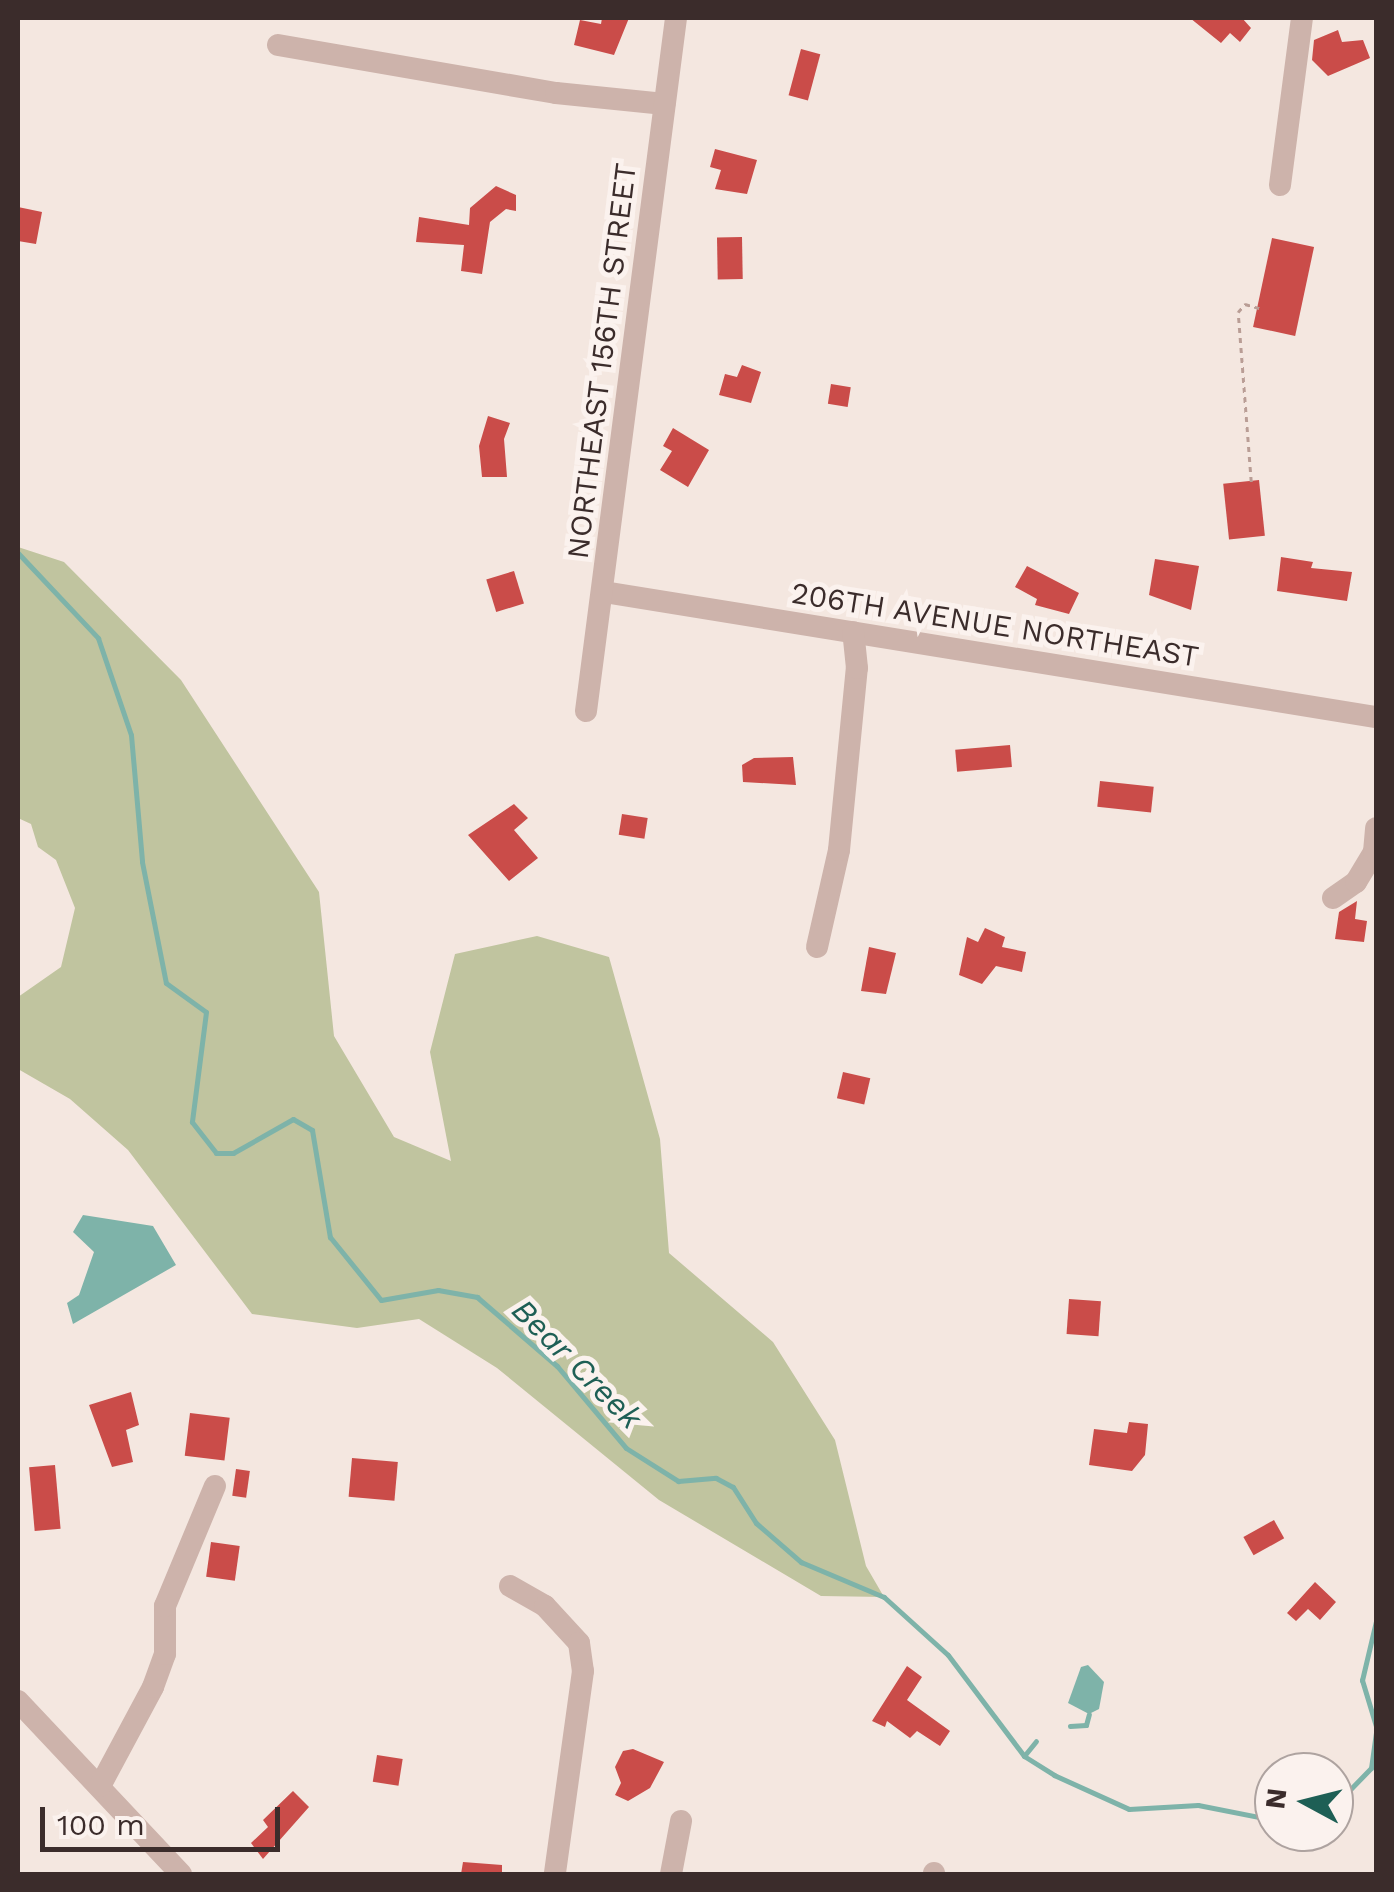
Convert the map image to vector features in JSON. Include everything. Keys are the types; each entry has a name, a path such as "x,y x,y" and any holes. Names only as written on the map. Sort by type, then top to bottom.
{"street":[{"name":"NORTHEAST 156TH STREET","path":"586,712 676,18"},
{"path":"1280,185 1302,18"},
{"path":"278,44 556,94 664,104"},
{"name":"206TH AVENUE NORTHEAST","path":"604,592 1376,717"},
{"path":"817,948 839,850 857,668 853,632"},
{"path":"1334,898 1356,882 1374,852 1376,828"},
{"path":"100,1786 154,1687 165,1654 165,1606 215,1486"},
{"path":"510,1586 546,1606 579,1643 581,1657 555,1874"},
{"path":"18,1701 181,1874"},
{"path":"672,1874 681,1821"}],"path":[{"path":"1251,482 1238,312 1245,304 1259,308"}],"green space":[{"path":"18,547 64,562 181,680 319,892 334,1036 394,1137 451,1161 430,1052 455,954 537,936 609,957 660,1139 669,1253 773,1342 835,1440 866,1566 884,1597 821,1596 659,1500 497,1368 419,1319 357,1328 252,1314 128,1150 70,1099 18,1069 18,997 61,967 75,908 56,860 38,847 31,824 18,818"}],"water":[{"path":"83,1215 153,1226 176,1265 73,1324 67,1303 79,1295 94,1252 73,1232"},
{"path":"1088,1665 1104,1682 1099,1709 1089,1714 1068,1703 1081,1667"}],"building":[{"path":"602,18 629,18 614,55 574,45 580,20 601,24"},
{"path":"1190,18 1242,18 1251,28 1240,42 1230,33 1221,43"},
{"path":"1338,30 1342,42 1363,40 1370,58 1328,76 1312,60 1314,40"},
{"path":"801,49 820,54 808,101 789,95"},
{"path":"715,149 757,160 747,194 715,189 721,170 710,167"},
{"path":"496,186 516,195 516,211 506,209 490,222 482,274 461,271 464,245 416,242 419,217 469,225 470,208"},
{"path":"18,207 42,212 36,244 18,241"},
{"path":"717,237 742,237 743,279 718,279"},
{"path":"1272,238 1314,247 1295,336 1253,327"},
{"path":"742,365 761,372 751,403 719,395 725,374 737,377"},
{"path":"831,384 851,387 848,407 828,404"},
{"path":"488,416 510,423 504,439 507,477 482,477 479,446"},
{"path":"673,428 709,450 688,487 660,470 672,451 663,446"},
{"path":"1259,480 1265,536 1229,539 1223,484"},
{"path":"1281,557 1313,562 1311,568 1352,572 1347,601 1277,591"},
{"path":"1155,559 1199,566 1191,610 1149,595"},
{"path":"1027,566 1079,593 1069,614 1035,605 1037,599 1015,587"},
{"path":"514,571 524,604 496,612 486,579"},
{"path":"1010,745 1012,767 957,772 955,750"},
{"path":"793,757 796,785 743,782 742,765 754,758"},
{"path":"1100,781 1154,787 1151,813 1097,807"},
{"path":"514,804 528,818 514,830 538,858 509,881 468,835"},
{"path":"622,814 648,818 644,839 619,835"},
{"path":"1357,901 1355,919 1367,921 1364,942 1335,939 1339,912"},
{"path":"985,928 1005,937 1002,947 1026,952 1022,972 996,966 982,984 959,975 967,937 978,942"},
{"path":"869,947 896,953 886,994 861,991"},
{"path":"843,1072 870,1078 864,1105 837,1098"},
{"path":"1069,1299 1101,1301 1098,1336 1067,1334"},
{"path":"131,1392 139,1425 126,1430 133,1462 112,1467 89,1405"},
{"path":"190,1413 230,1418 224,1461 185,1456"},
{"path":"1129,1422 1148,1424 1145,1455 1132,1471 1089,1465 1094,1429 1127,1433"},
{"path":"352,1458 398,1462 394,1501 349,1497"},
{"path":"55,1465 61,1529 35,1531 29,1467"},
{"path":"236,1469 250,1471 246,1498 232,1496"},
{"path":"1274,1520 1284,1538 1254,1555 1243,1537"},
{"path":"211,1542 240,1546 235,1581 206,1577"},
{"path":"1315,1582 1336,1602 1320,1620 1308,1609 1296,1621 1287,1613"},
{"path":"907,1666 922,1677 907,1700 950,1731 940,1746 917,1731 910,1738 887,1721 885,1727 872,1721"},
{"path":"633,1749 664,1762 650,1788 628,1801 615,1795 621,1783 615,1767 623,1751"},
{"path":"377,1755 403,1759 398,1786 373,1782"},
{"path":"293,1791 309,1807 263,1859 251,1843 268,1827 263,1820"},
{"path":"463,1862 502,1865 502,1874 461,1874"}],"waterway":[{"name":"Bear Creek","path":"18,553 98,638 131,735 142,862 166,983 206,1012 192,1122 216,1153 233,1153 293,1119 312,1130 330,1237 381,1300 438,1290 477,1297 557,1366 626,1448 678,1481 716,1478 733,1487 756,1523 801,1562 884,1597 948,1655 1024,1756 1054,1775 1129,1809 1198,1805 1254,1816"},
{"name":"Bear Creek","path":"1376,1621 1362,1680 1376,1726"},
{"path":"1070,1726 1086,1725 1089,1714"},
{"name":"Bear Creek","path":"1354,1785 1371,1768 1376,1732"},
{"path":"1024,1756 1036,1741"}]}
